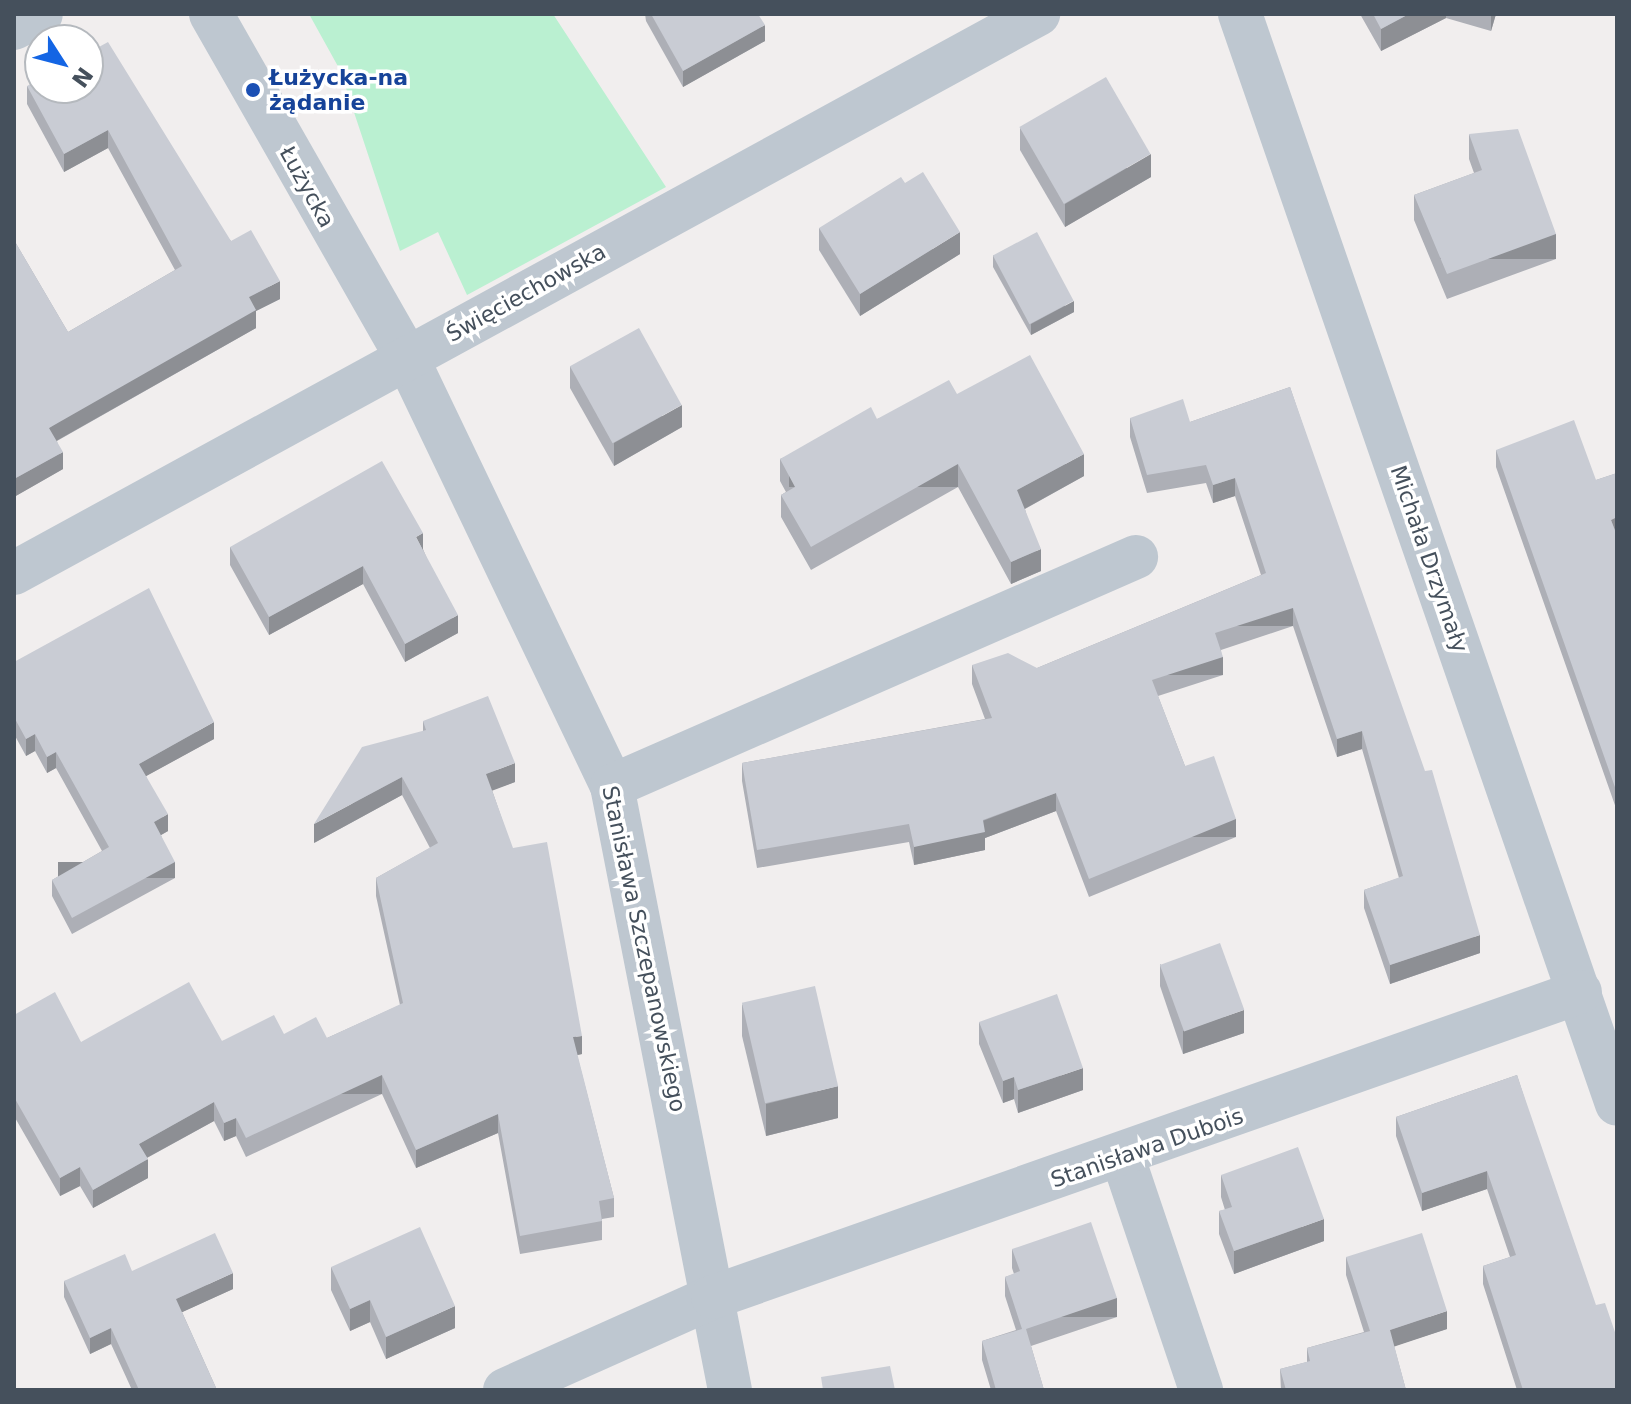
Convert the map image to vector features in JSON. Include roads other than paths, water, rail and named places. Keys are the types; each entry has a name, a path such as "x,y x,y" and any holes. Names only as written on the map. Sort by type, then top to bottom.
{"street":[{"path":"14,28 41,14"},
{"name":"Łużycka","path":"211,14 407,358"},
{"name":"Święciechowska","path":"14,573 1038,14"},
{"name":"Michała Drzymały","path":"1240,14 1617,1104"},
{"name":"Stanisława Szczepanowskiego","path":"407,358 612,786 730,1390"},
{"path":"612,786 1136,557"},
{"name":"Stanisława Dubois","path":"505,1390 713,1297 1123,1158 1580,992"},
{"path":"1123,1158 1201,1390"}],"place":[{"name":"Łużycka-na żądanie","path":"253,90"}]}
